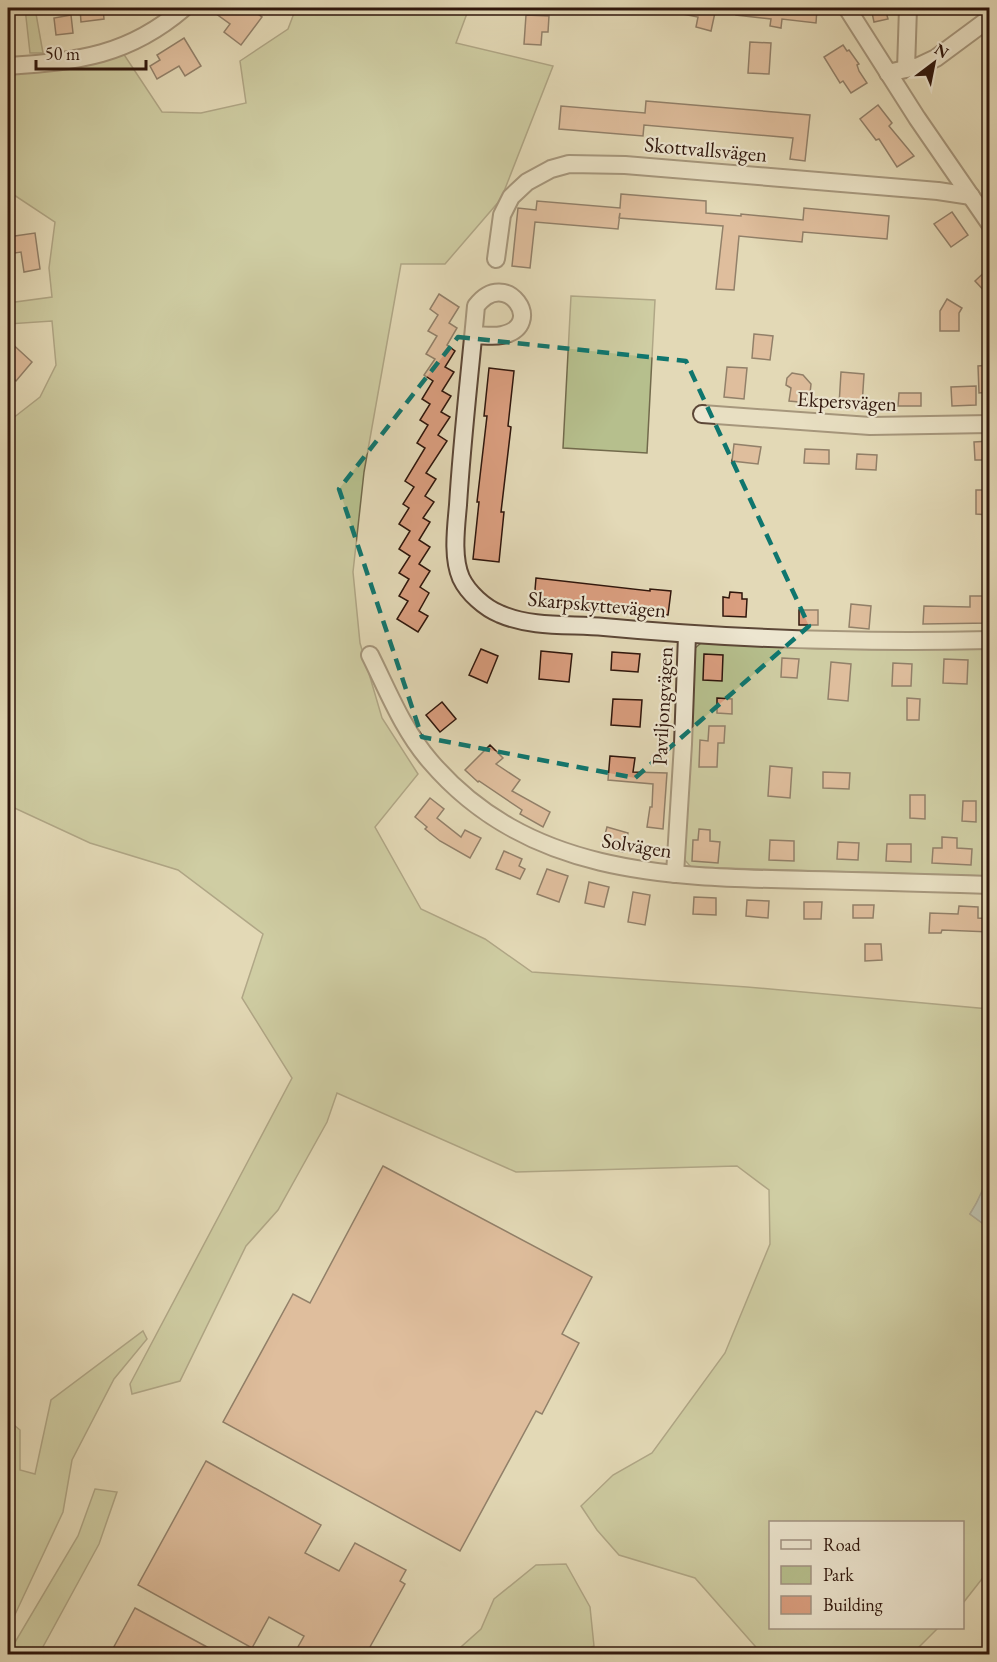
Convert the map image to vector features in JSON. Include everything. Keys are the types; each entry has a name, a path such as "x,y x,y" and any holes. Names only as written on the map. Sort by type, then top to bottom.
{"street":[{"path":"8,66 51,63 109,51 148,35 184,8"},
{"path":"847,8 917,118 990,224"},
{"path":"906,69 908,8"},
{"path":"888,73 919,66 948,51 990,18"},
{"name":"Skottvallsvägen","path":"496,259 502,215 512,197 527,182 551,169 569,164 625,165 938,191 971,196"},
{"name":"Skarpskyttevägen","path":"474,335 460,466 456,528 457,563 464,584 486,606 500,614 532,623 687,635 889,643 990,640"},
{"name":"Ekpersvägen","path":"702,414 870,426 990,424"},
{"name":"Paviljongvägen","path":"675,874 687,635"},
{"name":"Solvägen","path":"370,655 400,717 429,760 447,780 495,819 542,842 593,862 627,869 756,879 990,885"}],"highlighted area":[{"path":"458,337 686,361 809,626 635,778 422,737 339,489"}],"green space":[{"path":"25,8 35,8 43,53 30,53"},
{"path":"296,8 469,8 456,43 553,66 501,199 445,264 401,264 364,472 353,572 360,643 382,718 418,774 375,827 421,909 485,939 532,972 747,987 989,1009 990,1142 987,1152 988,1170 982,1193 970,1214 989,1228 989,1570 964,1602 964,1521 769,1521 769,1629 937,1629 912,1654 762,1654 695,1578 619,1555 597,1530 581,1506 613,1475 652,1453 725,1353 770,1244 769,1190 737,1166 516,1172 337,1093 327,1122 278,1210 246,1246 180,1381 132,1394 130,1384 292,1078 242,998 263,934 178,870 90,843 8,805 8,422 40,397 56,365 52,321 8,324 8,303 52,297 49,268 55,222 8,191 8,69 123,53 162,112 201,113 246,103 240,61 288,29"},
{"path":"571,296 655,300 647,453 563,448"},
{"path":"701,643 818,649 911,650 989,647 989,876 691,867 683,858 694,649"},
{"path":"143,1331 147,1339 114,1379 72,1460 63,1512 11,1623 8,1624 8,1420 20,1430 20,1470 35,1474 51,1400"},
{"path":"95,1489 117,1492 99,1544 39,1654 8,1654 78,1536"},
{"path":"566,1564 590,1607 594,1646 577,1654 459,1654 461,1647 481,1629 494,1599 536,1565"}],"water":[{"path":"989,1142 989,1228 970,1214 985,1182"}],"building":[{"path":"80,8 103,8 104,19 81,22"},
{"path":"208,8 249,8 262,17 241,45 224,32 230,24"},
{"path":"678,8 716,8 711,31 696,27 698,17 677,13"},
{"path":"737,8 817,8 816,23 782,19 781,28 770,26 771,19 736,15"},
{"path":"871,8 885,8 888,19 874,22"},
{"path":"71,15 73,33 56,35 54,18"},
{"path":"526,15 549,16 548,32 542,32 541,45 524,44"},
{"path":"184,38 201,66 185,76 179,66 157,79 150,66 160,60 157,55"},
{"path":"750,42 771,43 769,74 748,73"},
{"path":"843,45 859,64 857,65 859,71 867,83 851,93 843,81 840,83 824,57"},
{"path":"646,101 810,115 805,161 790,159 793,138 644,125 643,136 559,129 561,106 645,113"},
{"path":"878,105 892,123 889,126 914,156 897,167 879,139 876,140 860,119"},
{"path":"621,194 706,201 706,213 741,216 741,214 803,220 804,208 889,216 887,239 803,232 802,242 739,236 734,290 716,289 723,226 619,218 618,229 535,222 530,268 512,266 518,208 536,210 537,201 620,208"},
{"path":"952,212 968,235 951,247 934,224"},
{"path":"35,233 40,269 24,272 21,252 8,254 8,237"},
{"path":"990,267 990,297 975,281"},
{"path":"439,294 459,307 449,323 457,328 447,345 455,351 445,367 454,372 442,391 451,396 441,412 450,417 438,435 447,441 426,473 436,479 425,496 434,502 423,518 430,522 419,540 430,547 419,564 430,571 420,587 429,593 419,611 428,616 418,632 397,619 408,601 399,596 409,579 399,573 410,556 399,549 410,531 399,524 409,508 403,504 414,487 405,481 425,448 417,443 428,425 420,420 430,404 422,399 433,381 424,375 435,359 426,354 437,336 428,331 438,315 430,309"},
{"path":"947,299 962,308 959,313 959,331 940,331 940,311"},
{"path":"754,334 773,336 770,360 752,358"},
{"path":"8,340 32,362 16,381 8,374"},
{"path":"990,365 990,392 979,393 978,366"},
{"path":"727,367 747,368 744,399 724,397"},
{"path":"489,368 514,371 508,426 511,427 501,512 504,512 499,562 473,559 487,416 484,416"},
{"path":"841,372 864,374 862,406 839,405"},
{"path":"792,373 803,375 811,384 809,403 789,401 791,388 786,385 787,378"},
{"path":"976,386 976,405 952,406 951,387"},
{"path":"899,393 921,393 921,406 898,406"},
{"path":"990,441 990,460 975,460 974,442"},
{"path":"734,444 761,447 758,464 732,461"},
{"path":"805,449 829,450 829,464 804,463"},
{"path":"857,454 877,455 876,470 856,469"},
{"path":"976,490 990,490 990,515 976,514"},
{"path":"536,578 650,591 650,589 671,591 668,615 639,612 639,614 534,602"},
{"path":"730,592 742,593 742,599 747,599 746,617 723,616 723,597 729,598"},
{"path":"970,596 990,596 990,623 923,624 924,606 970,607"},
{"path":"851,604 871,606 869,629 849,627"},
{"path":"799,610 818,610 818,625 799,625"},
{"path":"481,649 498,656 487,683 469,675"},
{"path":"541,651 572,654 569,682 539,679"},
{"path":"612,652 640,654 638,672 611,670"},
{"path":"704,654 723,655 722,681 703,680"},
{"path":"782,658 799,659 797,678 781,677"},
{"path":"944,659 968,660 967,684 943,683"},
{"path":"831,662 851,664 848,701 828,699"},
{"path":"893,663 912,664 911,686 892,686"},
{"path":"717,698 732,699 732,714 717,713"},
{"path":"907,698 920,699 919,720 907,720"},
{"path":"613,699 642,700 640,727 611,725"},
{"path":"442,702 456,719 440,732 426,715"},
{"path":"709,726 725,726 724,743 718,743 717,767 699,767 700,740 708,741"},
{"path":"490,745 503,758 496,764 520,780 512,791 550,812 543,827 520,814 522,810 478,782 465,770"},
{"path":"610,756 635,758 633,772 667,773 663,829 647,827 650,807 652,807 653,784 608,780"},
{"path":"770,766 792,768 790,798 768,796"},
{"path":"823,772 850,773 849,789 823,788"},
{"path":"910,795 925,795 925,819 910,818"},
{"path":"430,798 444,809 437,818 461,837 465,830 481,838 470,858 440,841 415,817"},
{"path":"963,801 976,801 976,822 962,821"},
{"path":"607,827 628,833 623,852 602,846"},
{"path":"699,829 710,830 710,841 720,842 718,863 692,861 693,840 698,840"},
{"path":"942,837 957,838 957,848 972,849 971,865 932,863 933,848 942,848"},
{"path":"770,840 794,841 794,861 769,860"},
{"path":"838,842 859,843 858,860 837,859"},
{"path":"887,844 911,844 911,862 886,861"},
{"path":"504,851 522,859 519,866 525,869 520,879 496,869"},
{"path":"547,869 568,876 559,902 537,894"},
{"path":"589,882 609,887 604,907 585,903"},
{"path":"633,892 650,895 645,925 628,922"},
{"path":"694,897 716,898 716,915 693,914"},
{"path":"747,900 769,901 768,918 746,916"},
{"path":"804,902 822,902 821,919 804,919"},
{"path":"853,905 874,905 873,918 853,918"},
{"path":"959,906 978,907 978,918 990,919 990,932 942,930 941,933 929,933 930,913 958,914"},
{"path":"865,944 881,944 882,960 865,961"},
{"path":"383,1166 592,1277 562,1334 579,1343 542,1414 536,1411 460,1551 223,1422 293,1294 310,1303"},
{"path":"206,1461 321,1525 305,1553 339,1571 355,1543 406,1570 400,1581 405,1584 366,1654 294,1654 304,1636 269,1617 252,1648 138,1585"},
{"path":"135,1608 220,1654 110,1654"}]}
